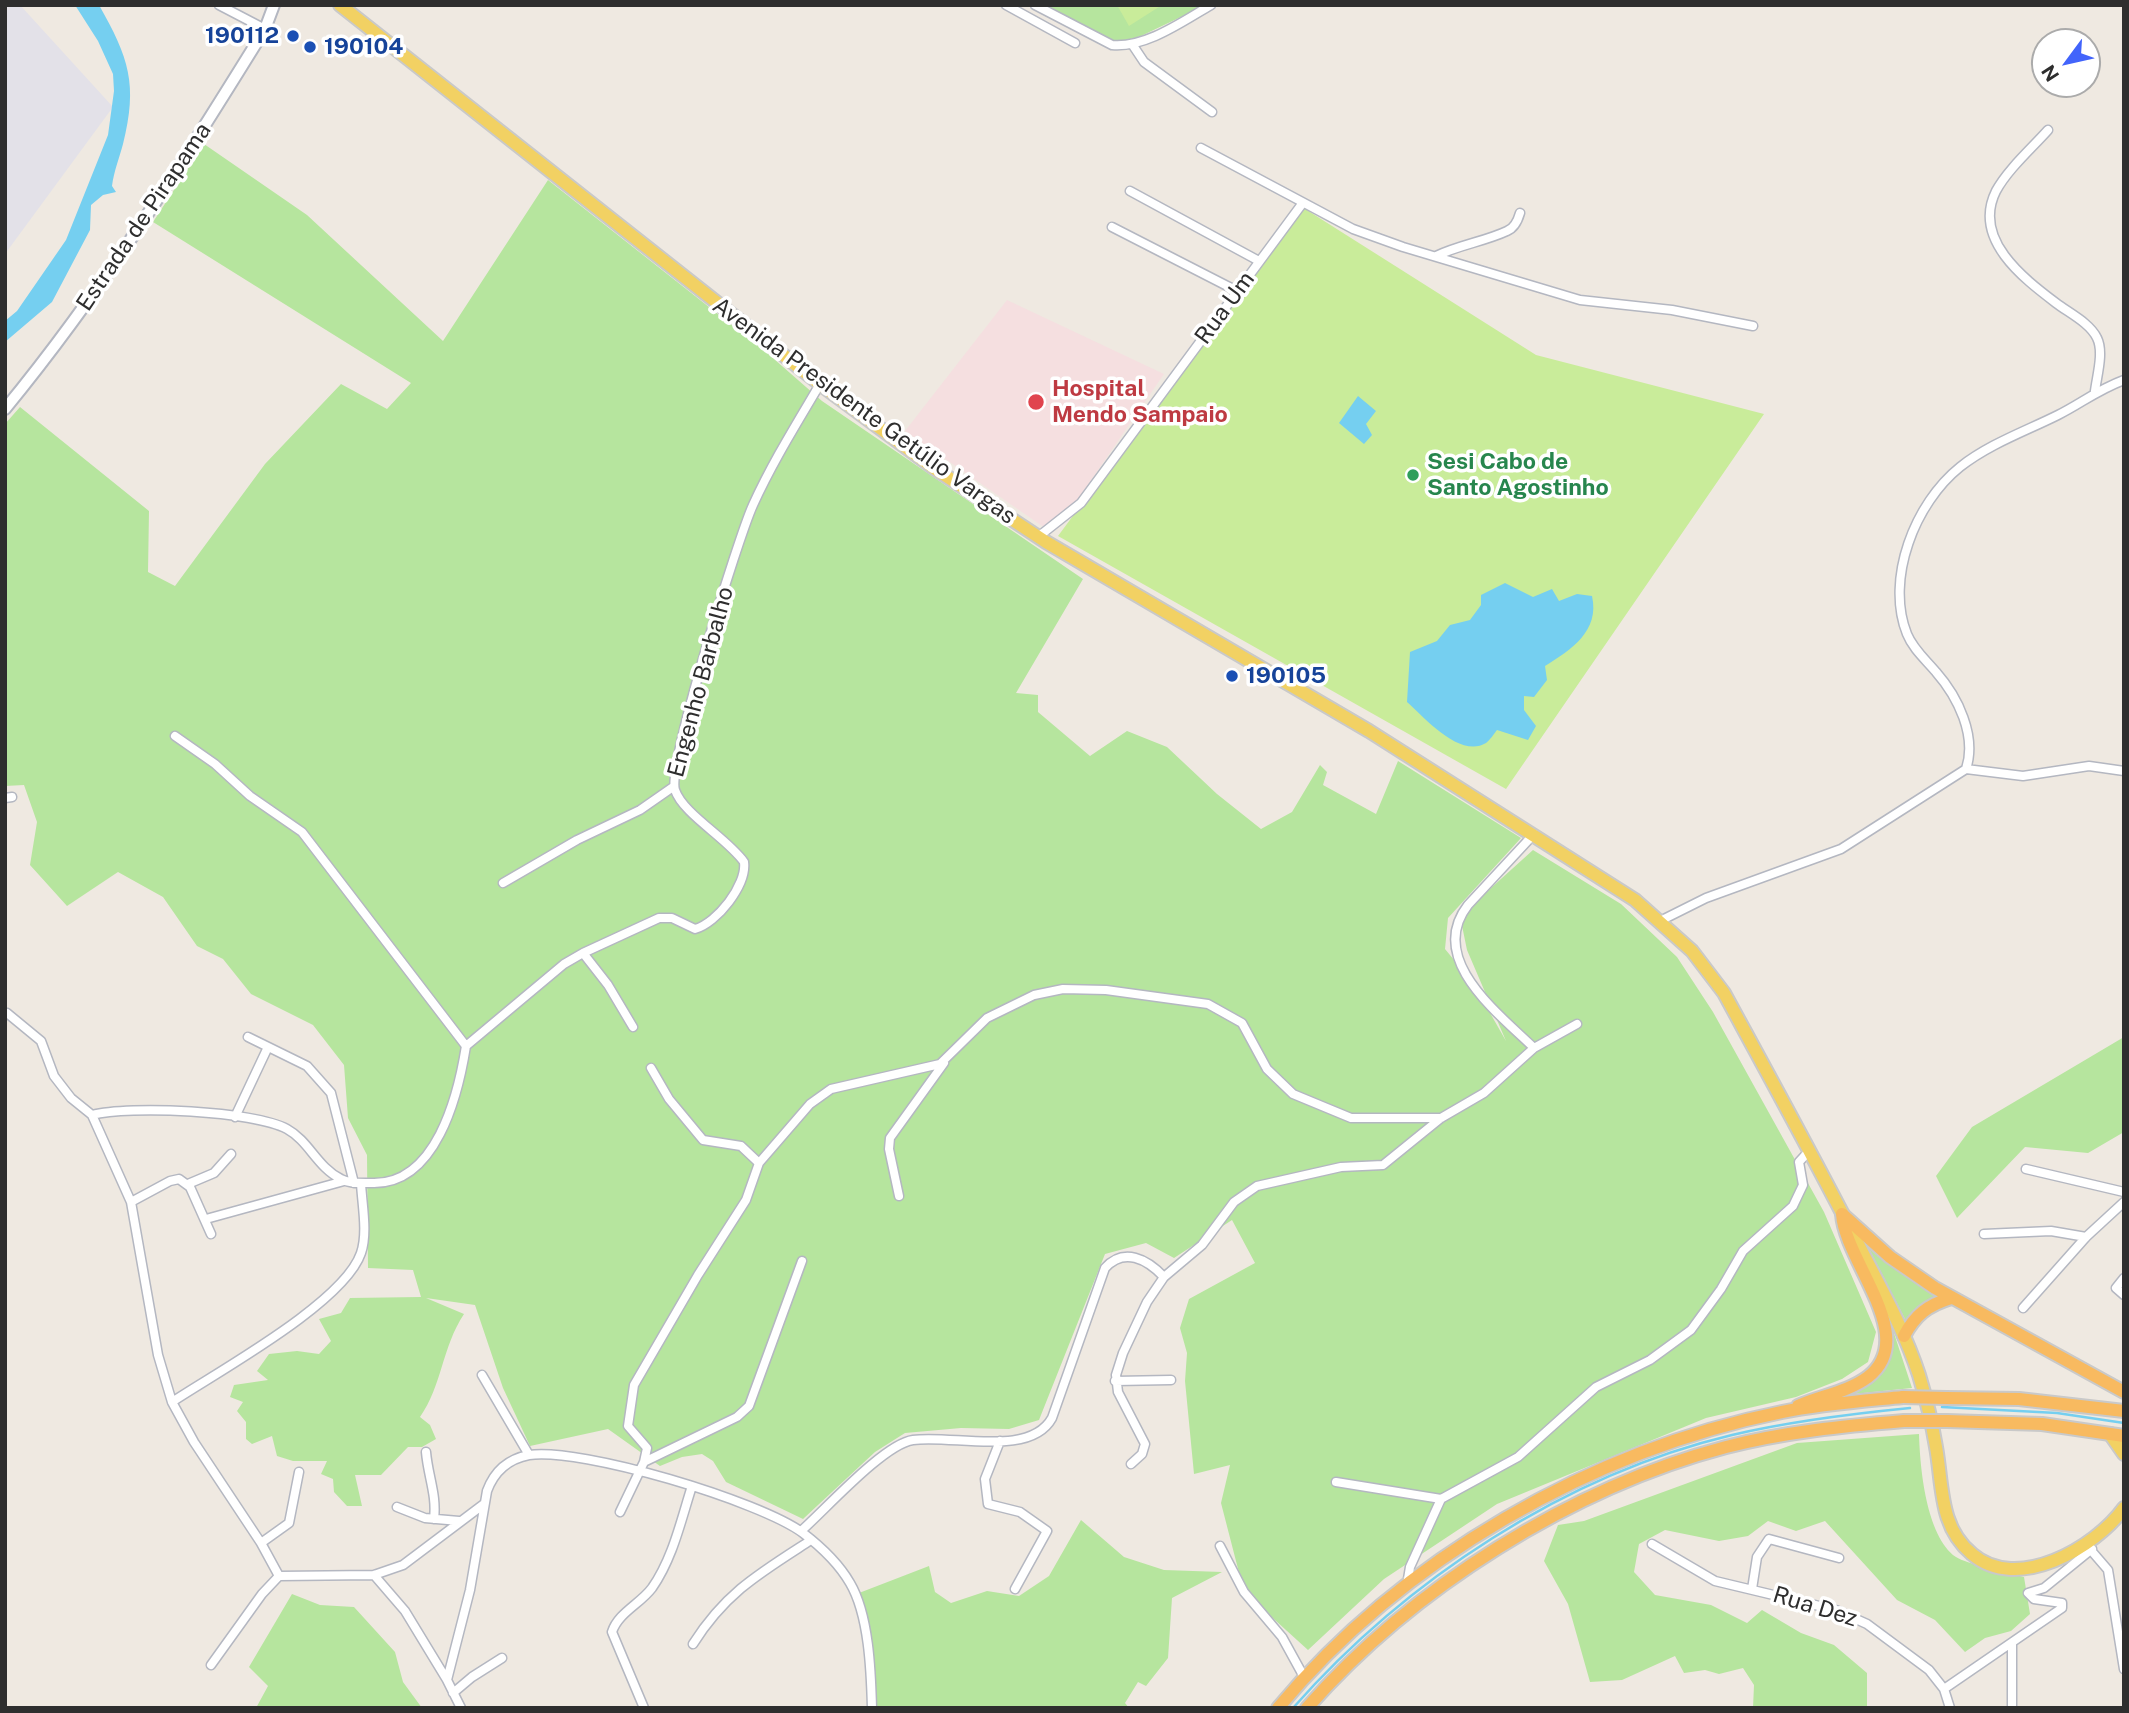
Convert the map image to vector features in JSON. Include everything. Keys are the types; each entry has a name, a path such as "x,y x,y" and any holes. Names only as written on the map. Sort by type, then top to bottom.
{"highway":[{"path":"1842,1214 1890,1257 1951,1298 2121,1388"},
{"path":"1788,1411 1869,1377 1880,1362 1886,1346 1886,1322 1847,1242 1842,1214"},
{"path":"1904,1336 1913,1318 1930,1306 1951,1298"},
{"path":"1278,1708 1304,1677 1407,1585 1489,1530 1604,1469 1703,1432 1788,1411 1903,1397 2018,1399 2124,1411"},
{"path":"1307,1708 1355,1657 1440,1588 1570,1508 1638,1476 1726,1447 1792,1433 1904,1421 2042,1424 2124,1436"}],"main road":[{"name":"Estrada de Pirapama","path":"5,409 41,368 123,253 265,29 273,11 284,5"},
{"name":"Avenida Presidente Getúlio Vargas","path":"340,5 820,384 934,468 1038,537 1369,731 1534,834 1635,900 1660,921 1692,951 1724,993 1810,1150 1904,1336 1919,1377 1936,1447 1946,1517 1960,1542 1976,1558 1990,1565 2012,1569 2037,1566 2088,1547 2107,1528"},
{"path":"2110,1434 2124,1454"},
{"path":"2107,1528 2124,1508"},
{"path":"2107,1528 2124,1522"}],"street":[{"path":"219,5 265,29"},
{"path":"1006,5 1075,43"},
{"path":"1034,5 1112,45 1132,44 1211,5"},
{"path":"1132,44 1150,66 1212,112"},
{"path":"2048,130 1996,191 1991,227 1993,240 2034,286 2096,335 2100,349 2095,391"},
{"path":"1200,148 1302,204 1361,231 1436,256 1580,300 1672,310 1753,326"},
{"path":"1130,191 1259,261"},
{"name":"Rua Um","path":"1038,537 1082,503 1302,204"},
{"path":"1436,256 1457,246 1507,232 1520,212"},
{"path":"1112,227 1237,291"},
{"path":"1966,769 1971,747 1962,715 1939,674 1914,646 1901,613 1900,585 1909,544 1927,505 1958,469 1979,453 2060,414 2095,391 2122,381 2124,370"},
{"name":"Engenho Barbalho","path":"466,1046 564,964 583,953 659,918 672,918 695,929 711,923 719,917 743,878 744,862 738,854 684,806 673,787 690,707 746,523 761,488 820,384"},
{"path":"175,736 215,764 250,796 302,832 466,1046 462,1073 434,1146 421,1163 401,1178 385,1184 353,1182 206,1219"},
{"path":"1660,921 1706,898 1841,849 1966,769 2023,776 2089,766 2124,771"},
{"path":"503,883 577,840 640,810 673,787"},
{"path":"1534,834 1460,916 1453,942 1458,958 1479,991 1507,1025 1534,1048"},
{"path":"583,953 608,985 632,1027"},
{"path":"899,1196 889,1149 890,1138 946,1060 986,1018 1034,995 1063,989 1134,992 1208,1004 1236,1018 1247,1030 1277,1082 1293,1094 1352,1118 1441,1118"},
{"path":"7,1013 41,1041 54,1076 71,1098 92,1115 131,1202 158,1354 172,1402 194,1442 261,1543 279,1576"},
{"path":"1131,1464 1142,1454 1145,1444 1115,1381 1128,1339 1164,1277 1202,1245 1234,1202 1249,1190 1341,1167 1383,1165 1441,1118 1484,1093 1534,1048 1577,1024"},
{"path":"172,1402 298,1319 342,1283 362,1252 353,1182 331,1093 307,1066 248,1037"},
{"path":"235,1117 268,1047"},
{"path":"645,1462 647,1448 628,1426 634,1385 698,1275 746,1200 759,1163 824,1091 926,1069 946,1060"},
{"path":"651,1068 669,1099 703,1140 741,1146 759,1163"},
{"path":"92,1115 145,1108 235,1117 287,1129 320,1166 353,1182"},
{"path":"1407,1585 1410,1567 1441,1499 1518,1457 1596,1387 1650,1360 1691,1330 1721,1289 1743,1251 1793,1206 1804,1185 1799,1162 1810,1150"},
{"path":"188,1184 214,1173 231,1154"},
{"path":"2026,1169 2124,1192"},
{"path":"131,1202 179,1179 188,1184 211,1234"},
{"path":"2023,1308 2086,1237 2124,1202"},
{"path":"1984,1234 2051,1231 2086,1237"},
{"path":"801,1531 882,1455 904,1442 933,1438 1000,1441 1024,1439 1050,1423 1101,1276 1108,1265 1117,1257 1128,1255 1146,1262 1164,1277"},
{"path":"620,1511 638,1471 645,1462 737,1417 749,1406 802,1261"},
{"path":"2121,1293 2118,1284 2124,1278"},
{"path":"482,1375 529,1455"},
{"path":"1115,1381 1171,1380"},
{"path":"1000,1441 985,1479 988,1504 1020,1512 1047,1531 1015,1589"},
{"path":"426,1452 428,1474 435,1494 434,1519"},
{"path":"447,1680 470,1590 484,1504 492,1477 508,1463 529,1455 582,1459 692,1486 736,1501 801,1531 835,1563 851,1584 866,1639 872,1708"},
{"path":"261,1543 289,1523 299,1472"},
{"path":"1336,1482 1441,1499"},
{"path":"644,1708 612,1632 616,1621 643,1600 660,1574 692,1486"},
{"path":"211,1665 262,1594 279,1576 374,1574 403,1565 484,1504"},
{"path":"397,1507 434,1519 459,1521"},
{"path":"1752,1589 1757,1557 1769,1539 1839,1558"},
{"path":"693,1644 706,1623 741,1585 811,1540"},
{"name":"Rua Dez","path":"1653,1544 1715,1581 1857,1619 1907,1651 1944,1689 1950,1708"},
{"path":"1220,1546 1244,1592 1282,1637 1304,1677"},
{"path":"1944,1689 2051,1616 2063,1604 2034,1599 2028,1593 2044,1588 2088,1547 2108,1570 2120,1620 2124,1669"},
{"path":"374,1574 405,1611 461,1708"},
{"path":"2012,1645 2012,1708"},
{"path":"453,1693 472,1676 502,1658"}],"shaded area":[{"path":"5,5 20,5 113,107 5,254"},
{"name":"Hospital Mendo Sampaio","path":"1007,300 1164,374 1074,505 1045,528 905,431"}],"green space":[{"path":"1045,5 1206,5 1141,36 1113,44 1042,8"},
{"path":"1117,5 1162,5 1129,26"},
{"path":"204,144 307,215 443,341 548,180 766,352 822,401 1083,579 1016,693 1038,695 1038,712 1090,756 1127,731 1167,747 1217,794 1261,829 1292,812 1320,765 1327,772 1323,785 1376,814 1398,761 1521,838 1448,918 1445,949 1473,983 1506,1041 1467,950 1460,916 1533,850 1621,904 1677,957 1713,1012 1824,1212 1876,1332 1868,1362 1842,1379 1796,1397 1706,1418 1497,1504 1384,1579 1308,1650 1244,1592 1221,1503 1230,1465 1194,1474 1185,1381 1187,1353 1180,1328 1189,1299 1255,1263 1232,1220 1174,1258 1146,1243 1105,1254 1039,1420 1009,1429 961,1428 905,1433 875,1452 803,1519 726,1482 713,1461 702,1454 682,1457 660,1466 608,1429 530,1446 503,1388 475,1305 426,1298 464,1314 451,1340 433,1392 420,1417 430,1425 436,1439 422,1447 408,1447 381,1475 355,1475 362,1506 347,1506 334,1492 333,1479 321,1474 327,1461 293,1461 277,1456 272,1436 252,1444 246,1439 246,1422 237,1411 243,1402 230,1397 234,1385 268,1380 257,1371 269,1354 297,1351 319,1354 331,1341 319,1319 341,1313 350,1298 421,1297 413,1270 368,1268 367,1155 348,1118 344,1065 313,1025 251,994 223,959 197,946 163,897 118,872 67,906 30,865 37,822 24,785 5,786 5,424 20,407 149,511 148,572 175,586 265,464 341,384 387,409 411,383 153,222"},
{"name":"Sesi Cabo de Santo Agostinho","path":"1302,207 1536,355 1764,414 1506,789 1058,536"},
{"path":"2124,1037 2124,1132 2088,1153 2025,1147 1957,1218 1936,1176 1972,1127"},
{"path":"1865,1241 1899,1272 1936,1297 1917,1307 1906,1321"},
{"path":"1890,1321 1912,1388 1834,1396 1863,1385 1891,1342"},
{"path":"1919,1434 1923,1482 1931,1518 1946,1547 1961,1560 2024,1577 2030,1614 2011,1631 1985,1638 1965,1652 1935,1620 1897,1600 1825,1521 1796,1531 1768,1521 1748,1536 1719,1541 1665,1530 1639,1544 1634,1572 1655,1595 1711,1605 1747,1623 1762,1610 1801,1633 1834,1645 1867,1673 1867,1708 1753,1708 1754,1685 1743,1668 1719,1674 1705,1670 1684,1673 1675,1656 1622,1680 1590,1682 1568,1604 1544,1561 1558,1525 1584,1521 1797,1443"},
{"path":"1081,1520 1124,1557 1164,1570 1222,1572 1172,1598 1168,1658 1146,1686 1138,1682 1125,1703 1129,1708 876,1708 875,1670 859,1593 929,1566 935,1592 951,1603 987,1591 1019,1596 1049,1576"},
{"path":"292,1594 320,1605 354,1607 395,1652 403,1682 422,1708 256,1708 268,1686 249,1667"}],"water":[{"path":"75,5 99,5 118,41 128,72 130,104 128,123 112,186 116,192 103,195 91,205 90,230 52,302 5,342 5,321 17,311 66,240 108,135 114,91 113,74 98,41"},
{"path":"1358,396 1376,411 1366,424 1372,435 1364,444 1339,423"},
{"path":"1505,583 1533,597 1552,589 1559,601 1577,594 1592,596 1592,619 1588,629 1573,646 1545,666 1547,680 1534,697 1524,696 1524,710 1536,726 1528,740 1497,730 1486,743 1465,745 1443,734 1407,702 1410,652 1437,641 1450,625 1470,620 1481,605 1481,595"}],"waterway":[{"path":"1942,1407 2057,1413 2124,1423"},
{"path":"1293,1708 1337,1661 1437,1576 1492,1538 1549,1505 1608,1477 1670,1453 1732,1435 1820,1418 1910,1408"}],"place":[{"name":"190112","path":"293,36"},
{"name":"190104","path":"310,47"},
{"name":"Hospital Mendo Sampaio","path":"1036,402"},
{"name":"Sesi Cabo de Santo Agostinho","path":"1413,475"},
{"name":"190105","path":"1232,676"}]}
